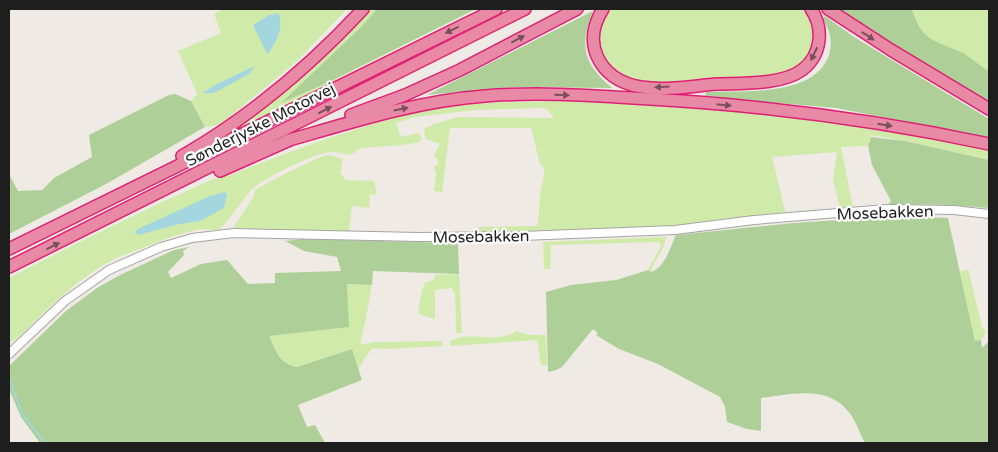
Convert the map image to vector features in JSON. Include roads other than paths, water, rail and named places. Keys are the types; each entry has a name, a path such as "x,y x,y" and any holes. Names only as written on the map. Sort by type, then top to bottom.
{"highway":[{"path":"286,83 354,9"},
{"path":"87,210 206,143 286,83 317,56 363,9"},
{"name":"Sønderjyske Motorvej","path":"9,249 496,9"},
{"name":"Sønderjyske Motorvej","path":"9,267 525,9"},
{"path":"108,219 286,141 439,80 577,9"},
{"path":"603,9 596,23 594,40 600,62 607,72 616,79 627,84 653,88 756,82 794,76 811,62 819,42 817,20 810,9"},
{"path":"828,9 891,50 989,109"},
{"path":"286,141 386,112 440,102 484,96 559,94 656,99 802,112 905,128 989,144"}],"street":[{"name":"Mosebakken","path":"9,354 65,301 109,270 161,246 192,238 234,233 420,237 531,236 675,230 764,219 886,209 954,210 989,214"}],"water":[{"path":"278,13 280,29 274,45 267,54 253,25 269,15"},
{"path":"255,66 249,74 214,93 202,93 217,84"},
{"path":"225,192 227,195 224,208 200,221 175,225 139,235 135,233 138,229 210,196"}],"waterway":[{"path":"9,378 22,414 45,443"}]}
